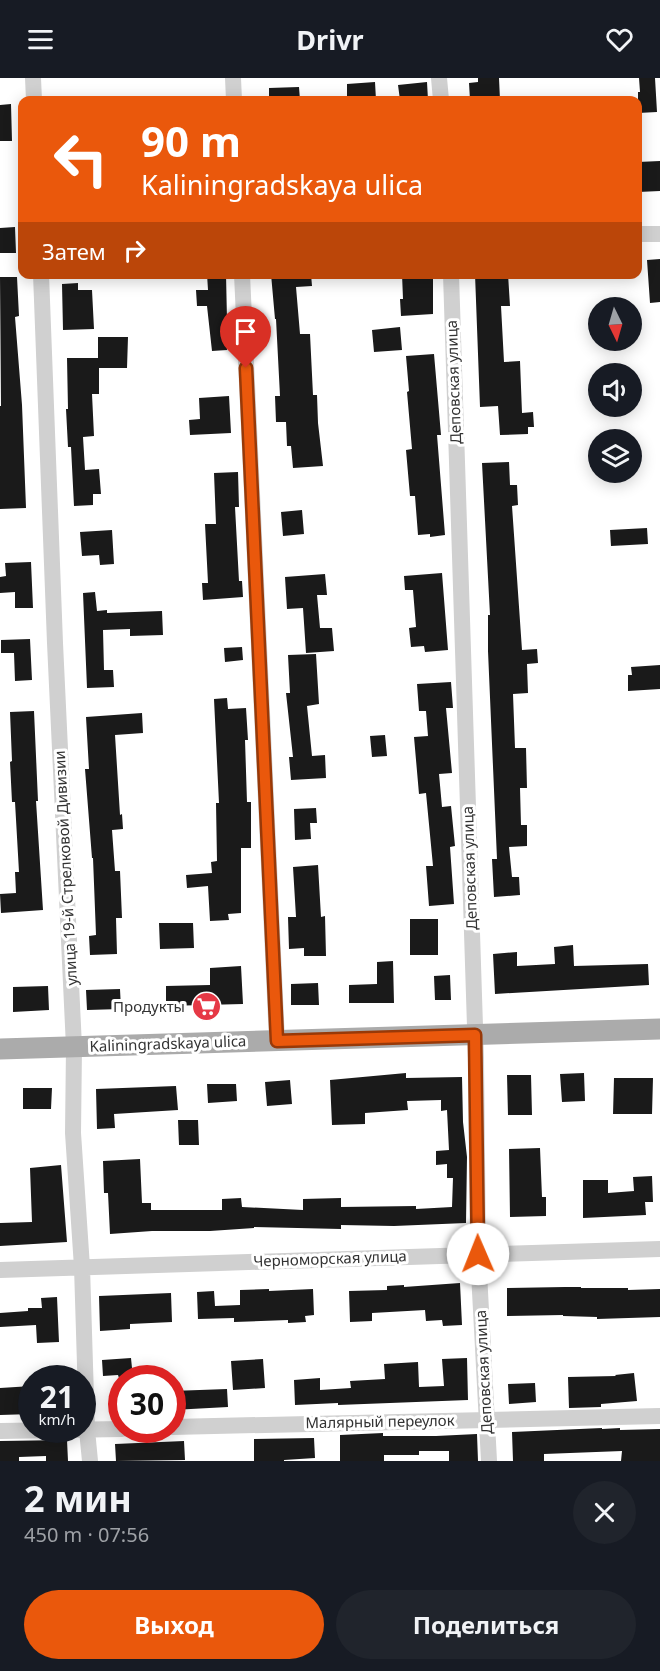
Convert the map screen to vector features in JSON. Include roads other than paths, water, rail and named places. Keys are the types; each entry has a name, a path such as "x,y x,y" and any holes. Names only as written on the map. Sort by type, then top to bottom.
{"main road":[{"name":"Kaliningradskaya ulica","path":"0,1049 660,1029"}],"street":[{"path":"33,78 34,96"},
{"path":"233,78 234,96"},
{"path":"440,78 441,96"},
{"path":"642,234 660,234"},
{"name":"улица 19-й Стрелковой Дивизии","path":"41,279 55,644 75,1047 73,1133 82,1267 85,1365"},
{"path":"242,279 277,1041"},
{"name":"Деповская улица","path":"451,279 475,1035 478,1254 489,1461"},
{"name":"Черноморская улица","path":"0,1270 660,1249"},
{"name":"Малярный переулок","path":"186,1428 660,1416"},
{"path":"0,1431 18,1431"},
{"name":"улица 19-й Стрелковой Дивизии","path":"88,1443 90,1461"}],"place":[{"name":"Продукты","path":"206,1007"}]}
